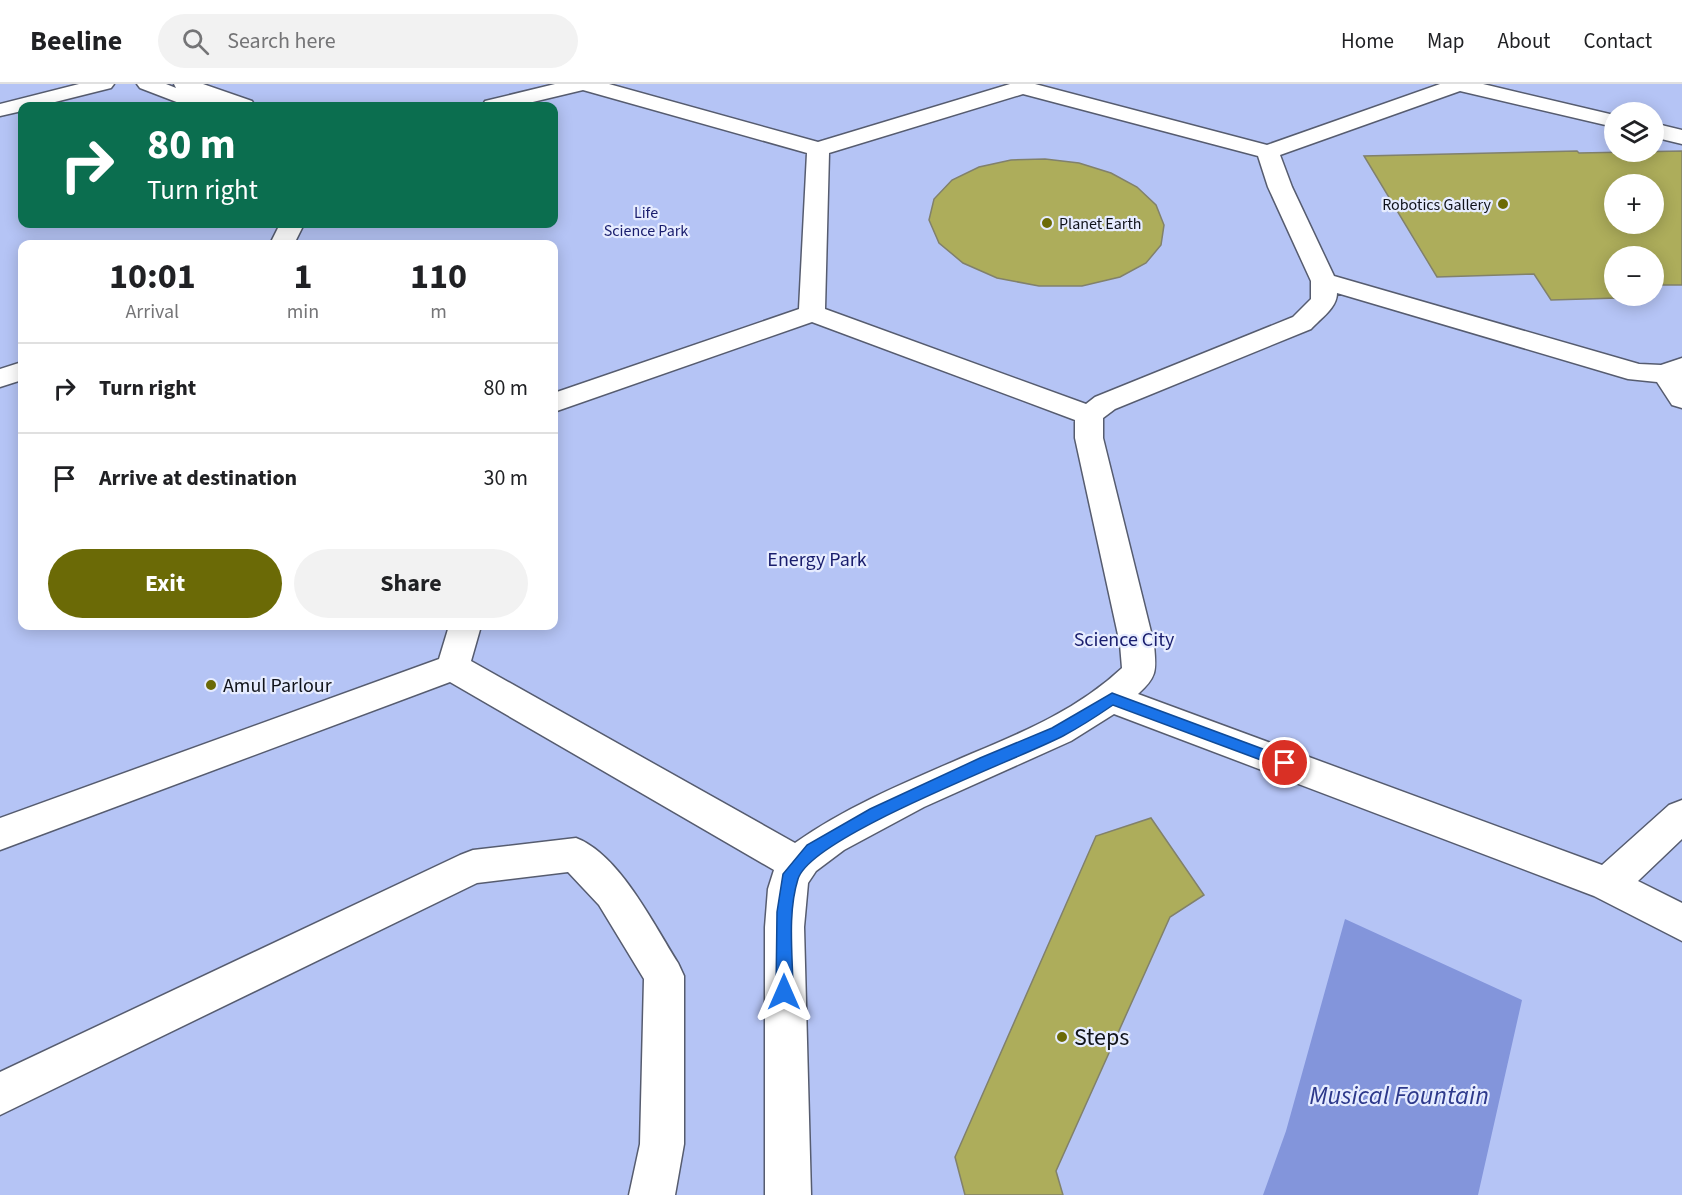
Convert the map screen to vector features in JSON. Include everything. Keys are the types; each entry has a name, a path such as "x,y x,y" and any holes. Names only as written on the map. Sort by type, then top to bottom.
{"lane":[{"path":"32,102 104,84"},
{"path":"147,84 195,102"},
{"path":"184,84 233,102"},
{"path":"509,102 580,84"},
{"path":"586,84 818,149 1022,86 1268,152 1460,85 1604,119"},
{"path":"0,110 18,106"},
{"path":"1664,133 1682,137"},
{"path":"812,314 818,149"},
{"path":"1089,415 1105,403 1302,323 1324,301 1324,281 1280,187 1268,152"},
{"path":"1324,281 1638,373 1673,370 1682,399"},
{"path":"558,402 812,314 1089,415"},
{"path":"0,378 18,372"},
{"path":"788,1195 784,1033 785,912 790,874 813,850 875,814 985,762 1057,732 1112,699 1139,672 1137,644 1089,438 1089,415"},
{"path":"453,667 464,630"},
{"path":"453,667 799,865"},
{"path":"0,834 453,667"},
{"path":"1112,699 1608,884 1682,923"},
{"path":"1608,884 1682,816"},
{"path":"0,1094 473,867 576,855 613,893 664,976 662,1144 652,1195"}],"green space":[{"name":"Science City","path":"0,84 1682,84 1682,1195 0,1195"}],"water":[{"name":"Musical Fountain","path":"1345,919 1522,1000 1478,1195 1263,1195 1286,1131"}],"building":[{"name":"Robotics Gallery","path":"1577,151 1579,153 1604,153 1604,162 1664,162 1664,151 1682,151 1682,285 1664,285 1664,246 1604,246 1604,298 1551,300 1534,274 1437,277 1364,156"},
{"name":"Planet Earth","path":"1045,159 1079,163 1111,173 1137,187 1156,205 1164,225 1161,245 1146,263 1120,277 1082,286 1039,286 997,278 963,263 939,243 929,220 934,199 952,180 979,167 1011,160"},
{"name":"Steps","path":"1151,818 1204,895 1170,917 1056,1171 1063,1195 965,1195 955,1157 1096,836"}],"place":[{"name":"Robotics Gallery","path":"1503,204"},
{"name":"Planet Earth","path":"1047,223"},
{"name":"Amul Parlour","path":"211,685"},
{"name":"Steps","path":"1062,1037"}],"route":[{"path":"784,992 785,912 790,874 813,850 875,814 985,762 1057,732 1112,699 1285,763"}],"park label":[{"name":"Life Science Park","path":"646,221"},
{"name":"Energy Park","path":"817,559"}]}
